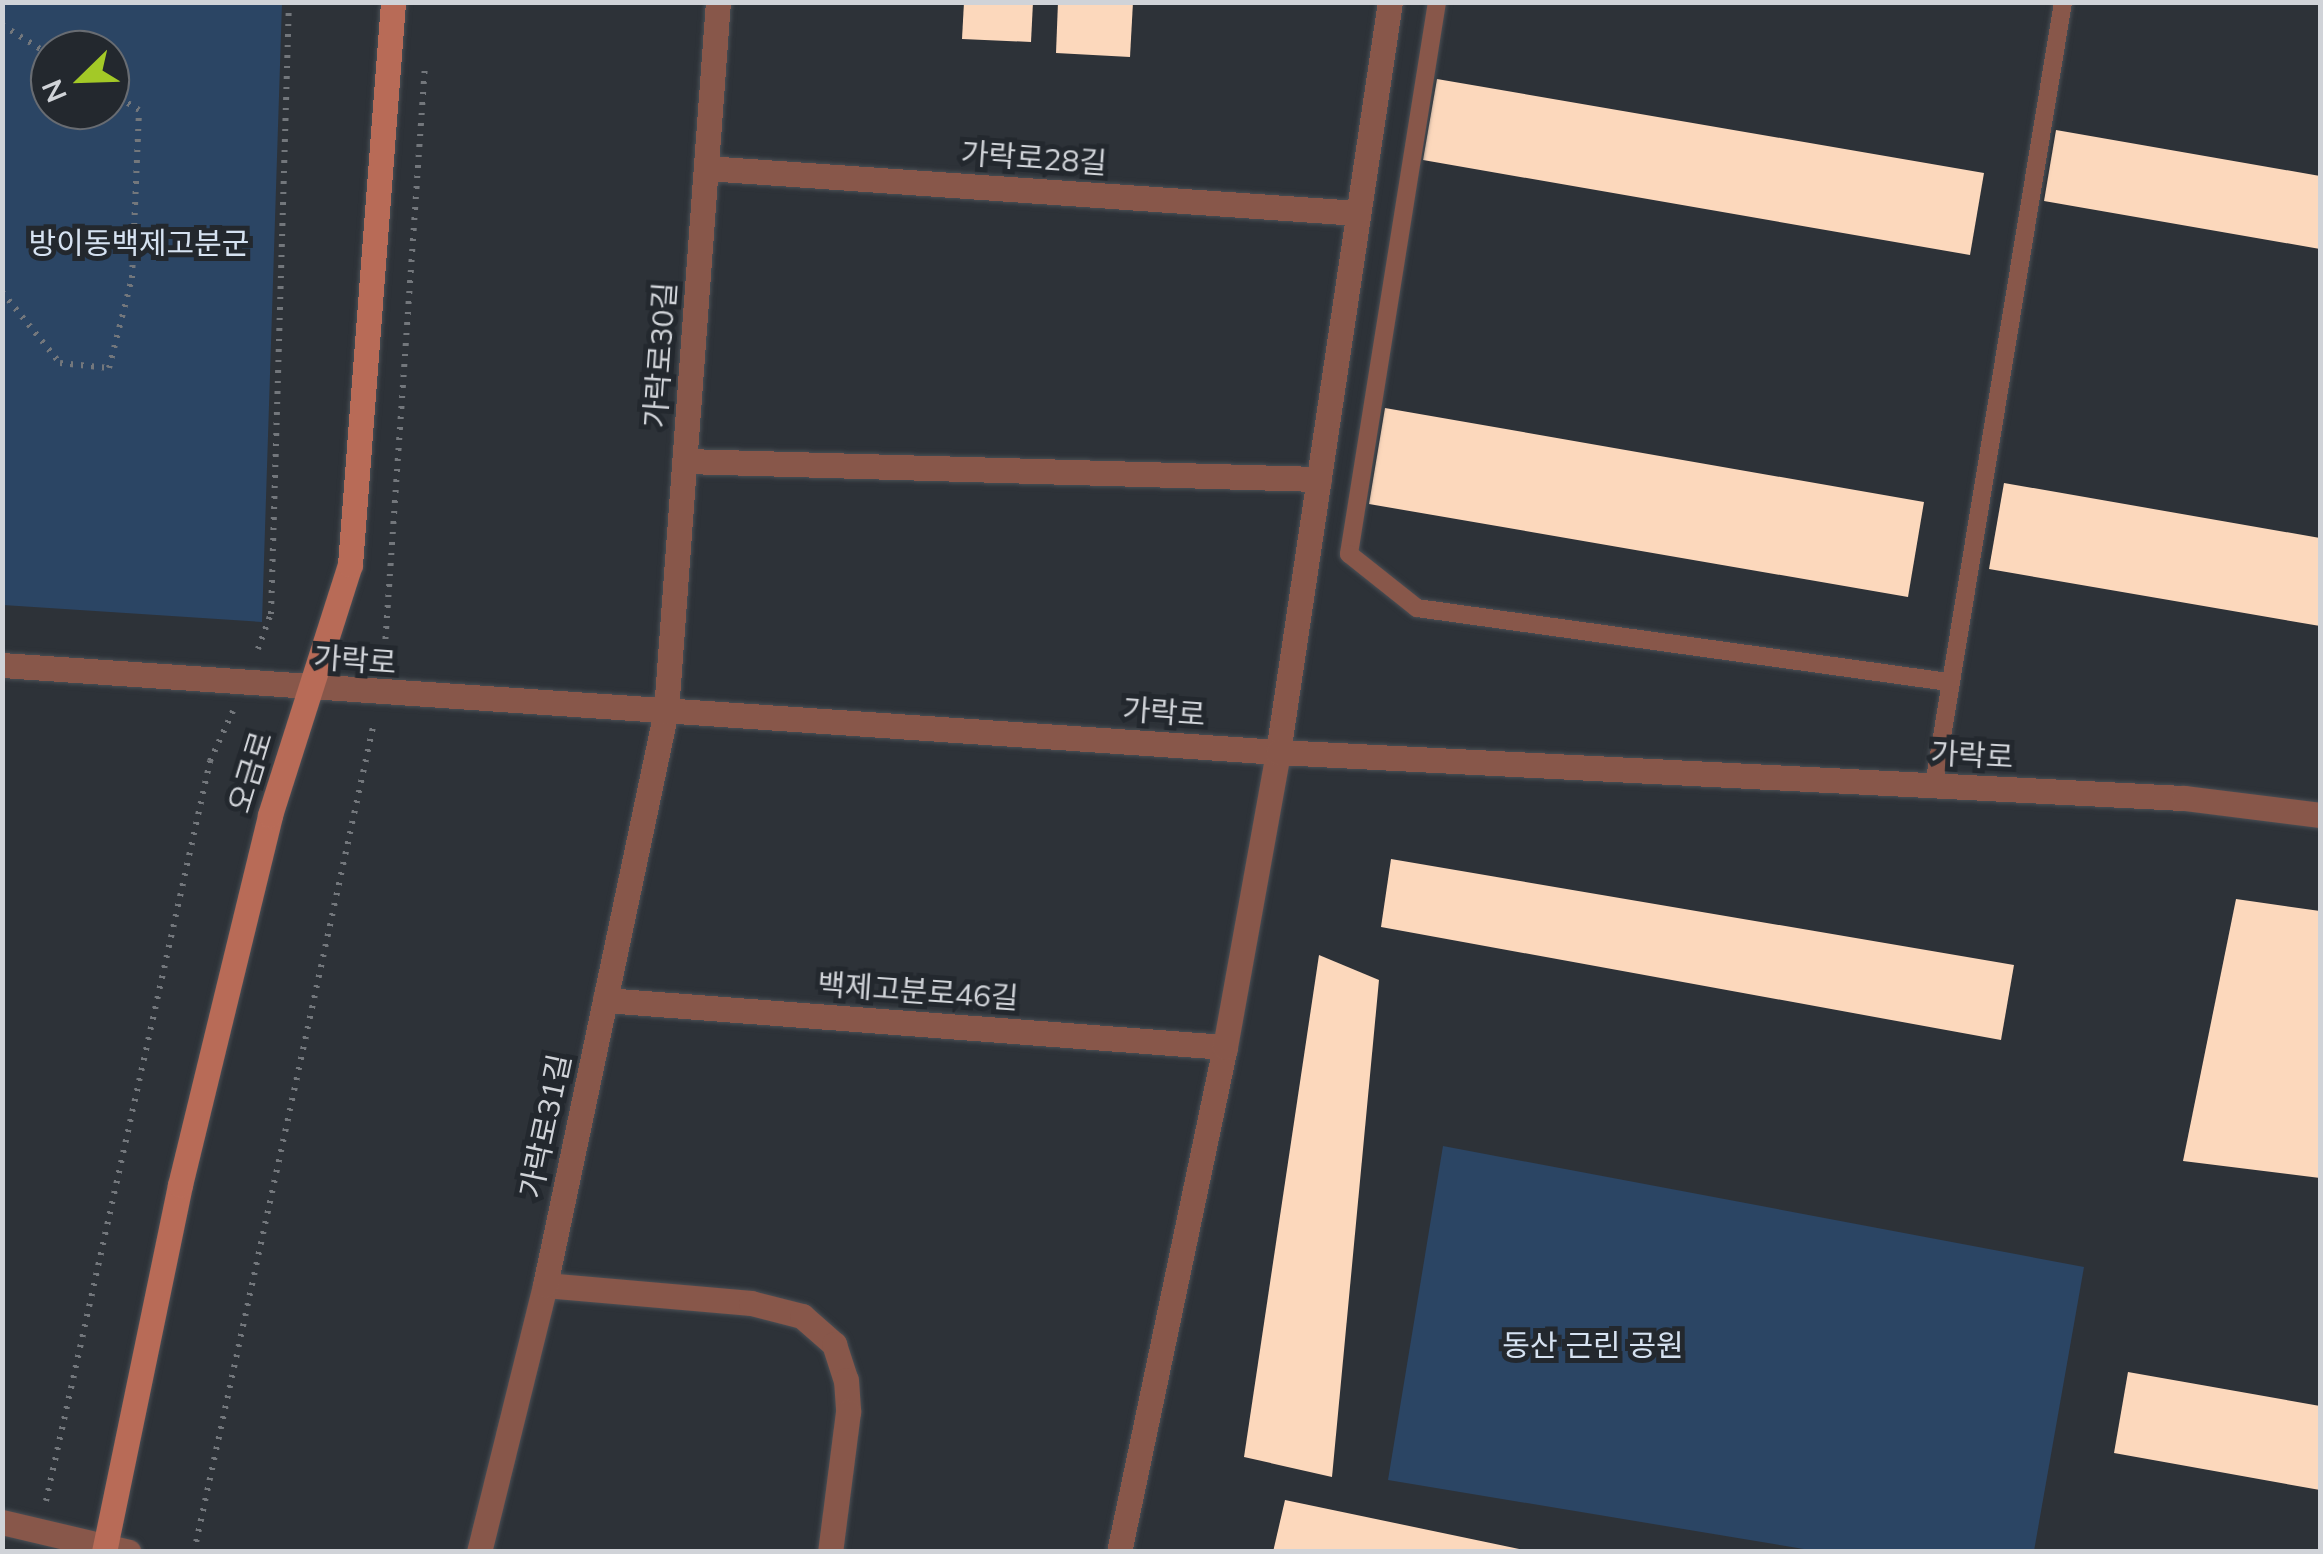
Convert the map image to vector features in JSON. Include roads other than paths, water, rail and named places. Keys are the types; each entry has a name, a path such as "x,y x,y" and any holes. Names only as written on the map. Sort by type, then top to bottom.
{"main road":[{"name":"오금로","path":"113,1550 180,1185 270,815 350,566 393,2"}],"street":[{"name":"가락로30길","path":"666,712 718,2"},
{"path":"1119,1552 1226,1047 1278,752 1390,2"},
{"name":"가락로28길","path":"706,168 1358,213"},
{"path":"685,460 1318,479"},
{"name":"가락로","path":"2,665 310,690 1278,752 2184,798 2320,815"},
{"name":"가락로31길","path":"479,1552 545,1285 666,712"},
{"name":"백제고분로46길","path":"605,1000 1226,1047"},
{"path":"545,1285 752,1303 802,1316 834,1344 846,1380 848,1412 830,1552"},
{"path":"2,1522 113,1550"}],"lane":[{"path":"1437,2 1349,554 1416,608 1948,682"},
{"path":"1934,785 2063,2"}],"park label":[{"name":"방이동백제고분군","path":"139,243"},
{"name":"동산 근린 공원","path":"1593,1345"}]}
